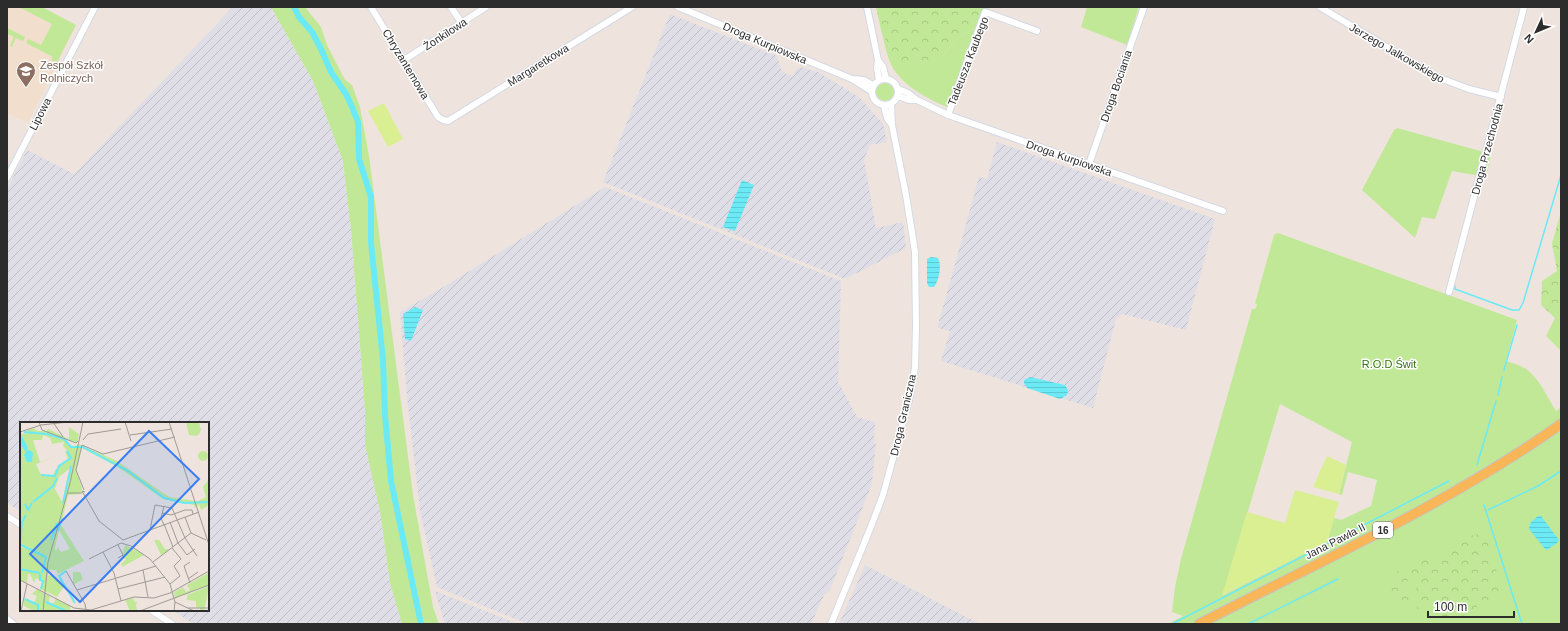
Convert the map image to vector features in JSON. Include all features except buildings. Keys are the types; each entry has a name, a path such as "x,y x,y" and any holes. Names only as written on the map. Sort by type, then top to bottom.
{"main road":[{"name":"Jana Pawła II","path":"1199,624 1426,507 1502,463 1561,424"}],"street":[{"name":"Lipowa","path":"7,178 95,7"},
{"name":"Chryzantemowa","path":"371,7 438,117 443,120"},
{"path":"451,7 461,22"},
{"name":"Żonkilowa","path":"404,60 486,7"},
{"name":"Margaretkowa","path":"443,120 448,121 632,7"},
{"name":"Droga Kurpiowska","path":"678,7 852,79 864,80 872,88"},
{"path":"867,7 878,60 877,68 879,80"},
{"name":"Droga Bociania","path":"1089,164 1144,7"},
{"name":"Jerzego Jalkowskiego","path":"1320,7 1437,77 1469,89 1501,97"},
{"name":"Droga Przechodnia","path":"1449,292 1524,7"},
{"name":"Tadeusza Kaubego","path":"948,115 985,12 1037,31"},
{"path":"878,60 883,67 886,79"},
{"path":"886,79 894,82 898,93 895,101 887,105 876,103 871,95 872,88 879,80 886,79"},
{"name":"Droga Kurpiowska","path":"898,93 909,100 917,100 948,115 1223,211"},
{"name":"Droga Graniczna","path":"831,624 883,495 905,416 913,379 916,349 915,252 904,182 887,105"},
{"path":"7,516 20,524"},
{"path":"152,611 172,624"},
{"path":"7,620 13,624"}],"shaded area":[{"name":"Zespół Szkół Rolniczych","path":"7,7 42,7 76,25 28,123 7,113"},
{"path":"233,7 271,7 313,81 343,161 351,229 365,410 365,445 380,511 390,583 402,624 193,624 174,611 209,611 209,422 20,422 20,511 7,503 7,189 27,150 74,174"},
{"path":"670,14 777,56 782,71 786,74 793,76 797,69 801,67 818,72 859,97 883,124 887,142 870,145 864,160 876,228 903,222 906,248 845,279 603,182"},
{"path":"997,142 1215,219 1186,330 1122,314 1116,319 1093,408 941,361 950,331 938,328 938,325 979,177 987,179"},
{"path":"605,187 841,281 838,385 840,385 857,417 875,422 874,443 876,443 872,484 830,590 824,595 811,624 528,624 437,587 420,511 407,397 400,312 445,286"},
{"path":"865,565 980,624 839,624"},
{"path":"435,591 518,624 445,624"}],"green space":[{"path":"19,7 42,7 76,25 57,62 51,60 53,57 26,43 28,39 41,45 52,24"},
{"path":"271,7 305,7 321,27 327,45 345,80 352,85 360,107 369,156 413,495 433,607 439,624 402,624 390,583 380,511 365,445 365,410 351,229 343,161 313,81"},
{"path":"876,7 989,7 982,27 974,29 958,38 941,58 901,66 882,34"},
{"path":"1087,7 1139,7 1127,45 1081,27"},
{"path":"982,27 953,110 924,96 904,81 892,66 882,34 890,48 941,58 958,38 974,29"},
{"path":"7,28 25,37 23,41 16,38 12,47 10,46 14,37 8,34 7,35"},
{"path":"885,83 891,86 894,92 891,98 885,101 879,98 876,92 879,86"},
{"path":"384,103 403,139 388,147 368,111"},
{"path":"1397,128 1491,154 1486,177 1452,171 1435,219 1422,217 1415,238 1362,190 1394,130"},
{"path":"1561,212 1561,317 1555,318 1541,305 1542,281 1557,271 1552,243"},
{"name":"R.O.D Świt","path":"1278,233 1517,320 1506,361 1521,366 1531,373 1556,411 1561,407 1561,624 1168,624 1183,616 1172,612 1175,587 1181,559 1252,309 1255,309 1257,305 1255,303 1274,235","holes":["1280,404 1352,442 1339,494 1342,495 1348,472 1377,480 1371,506 1341,520 1334,518 1327,542 1223,595"]},
{"path":"1561,317 1561,351 1546,336 1555,318"},
{"path":"1327,456 1346,465 1339,494 1313,487"},
{"path":"1295,490 1339,502 1327,542 1222,595 1247,512 1285,523"},
{"path":"1479,534 1484,535 1488,540 1502,587 1501,592 1493,599 1479,605 1454,622 1449,622 1440,616 1434,600 1417,610 1419,595 1416,590 1418,580 1414,576 1409,576 1401,593 1409,595 1411,603 1407,605 1403,602 1393,603 1388,590 1392,574 1396,571 1403,572 1410,569 1412,563 1418,556 1424,554 1436,560 1446,558 1457,547 1463,538"}],"water":[{"path":"742,180 754,185 735,231 723,227"},
{"path":"931,257 938,258 940,265 939,277 934,287 929,287 927,283 927,259"},
{"path":"415,307 423,310 411,341 405,339 403,314"},
{"path":"1030,377 1065,385 1068,390 1067,395 1060,399 1027,388 1024,380"},
{"path":"1538,516 1541,516 1559,540 1547,550 1529,529 1533,520"}],"waterway":[{"path":"294,7 299,17 312,32 331,72 346,94 358,122 359,159 371,197 371,243 383,360 385,415 391,481 421,624"},
{"path":"1455,286 1455,289 1512,310 1519,310 1523,303 1561,175"},
{"path":"1504,370 1517,325"},
{"path":"1498,395 1502,377"},
{"path":"1477,465 1496,401"},
{"path":"1488,510 1538,486 1561,471"},
{"path":"1172,624 1449,481"},
{"path":"1484,505 1522,624"},
{"path":"1248,624 1338,579"}],"place":[{"name":"Zespół Szkół Rolniczych","path":"26,88"}]}
